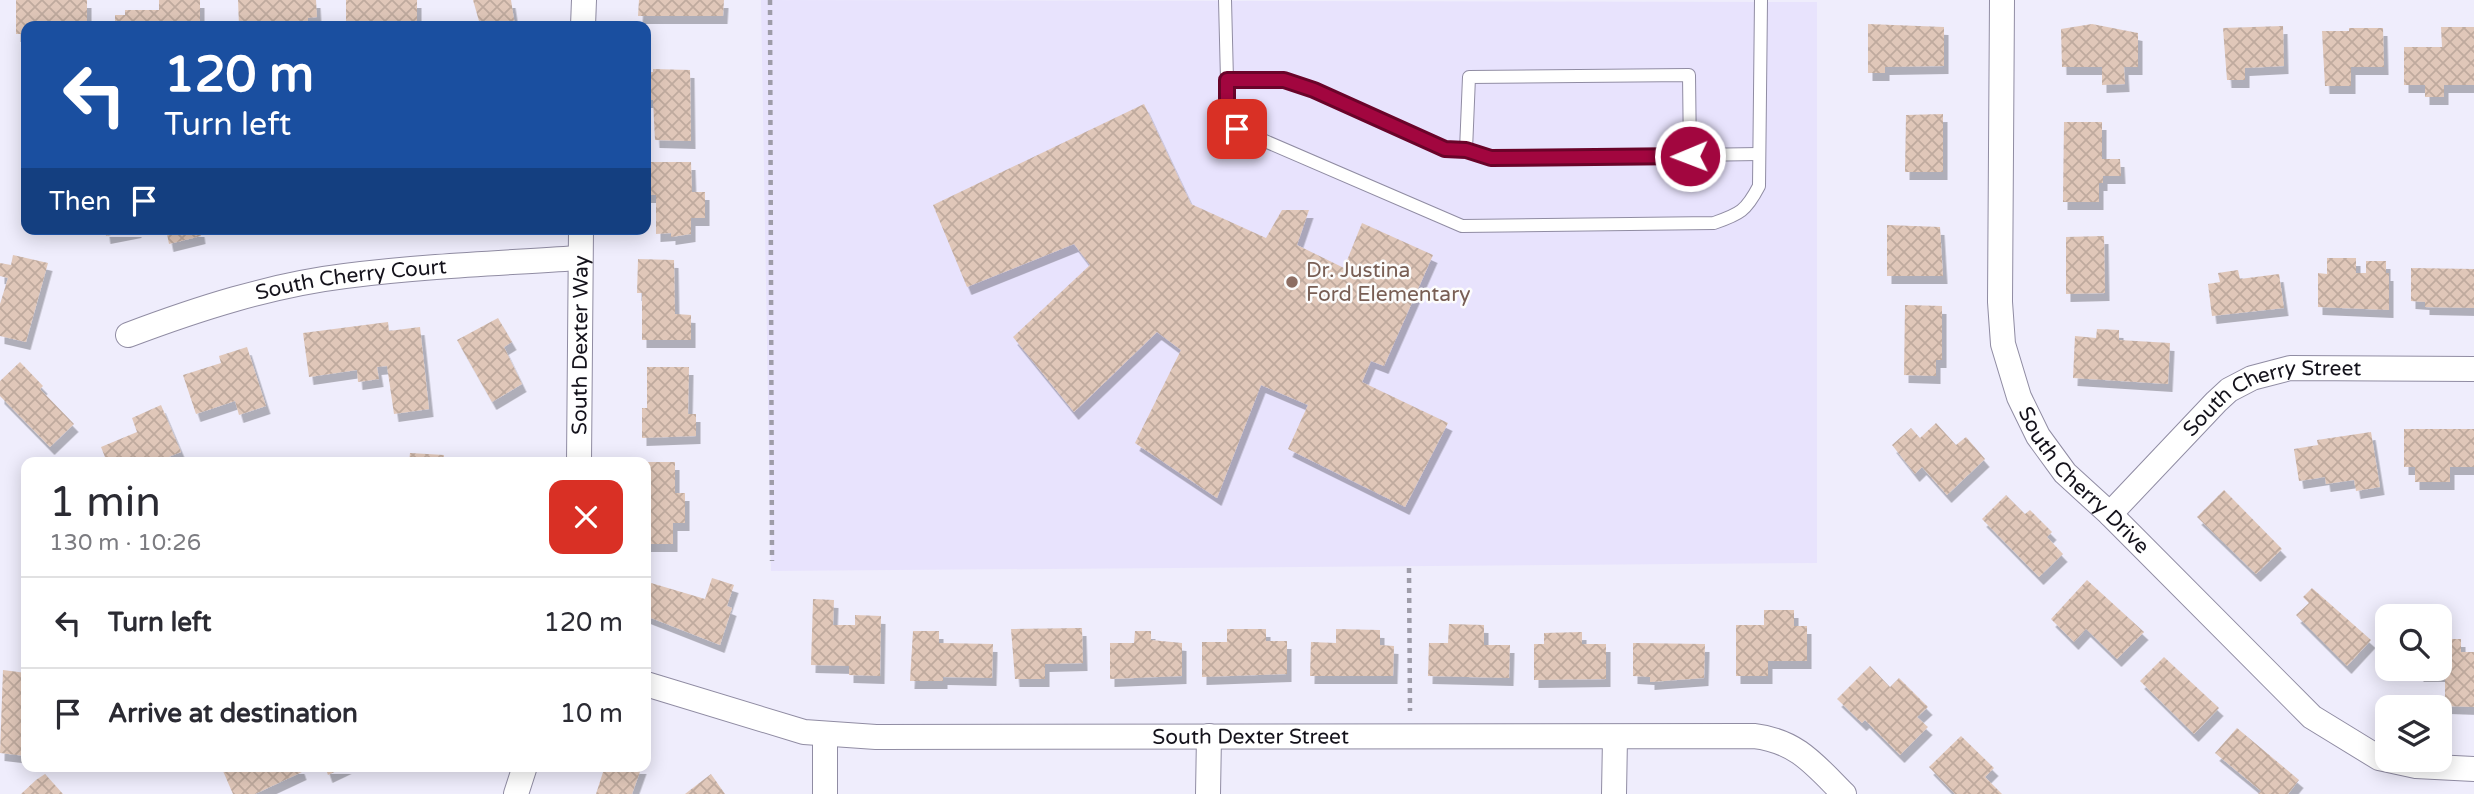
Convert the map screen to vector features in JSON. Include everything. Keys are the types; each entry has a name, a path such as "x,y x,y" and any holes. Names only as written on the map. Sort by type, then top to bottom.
{"street":[{"path":"583,21 584,0"},
{"name":"South Cherry Drive","path":"2002,0 2000,302 2003,344 2019,397 2038,436 2064,473 2110,514 2312,717 2379,758 2416,765 2474,769"},
{"name":"South Dexter Way","path":"579,457 581,235"},
{"name":"South Cherry Court","path":"128,335 181,314 284,287 343,276 580,258"},
{"name":"South Cherry Street","path":"2110,514 2216,402 2229,390 2252,378 2290,368 2474,369"},
{"name":"South Dexter Street","path":"651,686 767,722 825,734 876,737 1755,736 1779,739 1804,755 1844,794"},
{"path":"825,734 825,794"},
{"path":"1208,794 1209,736"},
{"path":"1614,794 1615,738"},
{"path":"516,794 523,772"}],"lane":[{"path":"1225,0 1227,109 1237,129 1462,226 1714,223 1736,216 1748,207 1759,186 1761,0"},
{"path":"1466,150 1469,77 1689,75 1690,156"},
{"path":"1227,80 1284,80 1314,90 1445,149 1466,150 1491,158 1759,154"}],"path":[{"path":"770,0 772,561"},
{"path":"1409,568 1410,737"}],"shaded area":[{"name":"Dr. Justina Ford Elementary","path":"761,0 1817,2 1817,563 771,571"}],"building":[{"path":"16,0 87,0 87,21 21,21 21,34 16,34"},
{"path":"159,0 200,0 200,21 115,21 115,15 125,15 125,10 159,10"},
{"path":"238,0 316,0 317,17 308,18 308,21 239,21"},
{"path":"346,0 417,0 417,21 346,21"},
{"path":"473,0 511,0 514,21 479,21"},
{"path":"639,0 724,0 723,16 638,16"},
{"path":"1868,24 1944,27 1944,66 1885,67 1885,73 1868,73"},
{"path":"2092,24 2138,33 2138,67 2124,67 2125,84 2102,85 2102,67 2062,67 2061,29"},
{"path":"2283,26 2284,66 2245,68 2245,80 2227,80 2223,28"},
{"path":"2441,27 2474,27 2474,85 2444,85 2444,97 2425,97 2425,85 2404,85 2404,47 2442,47"},
{"path":"2349,28 2383,28 2384,67 2351,67 2351,86 2325,86 2322,31 2349,31"},
{"path":"653,69 690,70 691,141 655,140 651,100"},
{"path":"1144,104 1191,204 1266,238 1282,210 1309,210 1297,245 1344,268 1362,223 1433,255 1384,366 1371,361 1362,382 1448,423 1405,507 1288,449 1308,405 1261,385 1217,498 1135,443 1181,350 1157,332 1074,412 1013,337 1090,265 1074,244 967,287 933,205"},
{"path":"1943,114 1943,172 1905,172 1906,115"},
{"path":"2064,122 2102,122 2102,159 2120,159 2121,176 2103,176 2103,183 2099,183 2099,202 2063,202"},
{"path":"651,162 691,162 692,192 705,192 705,218 691,218 691,234 671,237 671,233 656,234 656,195 651,195"},
{"path":"1887,225 1940,227 1943,276 1887,276"},
{"path":"167,235 201,235 201,236 169,244"},
{"path":"2104,236 2105,293 2066,294 2066,237"},
{"path":"13,255 48,263 26,342 0,336 0,304 8,278 0,276 0,263 11,265"},
{"path":"2327,258 2356,258 2356,273 2366,273 2366,261 2386,261 2386,273 2389,273 2389,310 2318,307 2318,273 2327,274"},
{"path":"638,259 674,260 675,314 691,315 691,340 642,340 642,293 637,293"},
{"path":"2411,268 2474,269 2474,308 2425,307 2425,302 2411,301"},
{"path":"2238,270 2240,279 2279,274 2284,308 2212,316 2208,284 2220,282 2218,273"},
{"path":"1905,305 1942,306 1942,360 1936,360 1936,376 1904,375"},
{"path":"498,318 512,342 504,347 522,384 492,402 457,340"},
{"path":"388,322 389,331 420,327 429,409 394,414 387,366 377,367 379,379 358,382 357,370 309,377 303,333"},
{"path":"2097,329 2119,330 2119,340 2170,343 2168,384 2073,378 2075,336 2096,338"},
{"path":"247,347 266,406 239,415 235,401 196,414 183,375 221,363 219,356"},
{"path":"20,362 43,386 40,389 74,424 50,447 0,396 0,381"},
{"path":"647,367 689,367 688,414 696,414 696,436 642,438 642,408 647,408"},
{"path":"161,405 181,452 168,457 105,457 101,447 137,432 132,418"},
{"path":"1936,423 1956,445 1966,437 1985,459 1947,495 1922,467 1915,474 1892,445 1911,428 1920,438"},
{"path":"2404,429 2474,429 2474,467 2450,467 2450,482 2415,482 2415,467 2404,467"},
{"path":"2371,432 2380,487 2356,491 2354,480 2326,484 2325,477 2299,481 2294,449 2318,445 2317,440"},
{"path":"410,453 444,455 444,457 410,457"},
{"path":"651,462 675,462 675,493 685,493 685,523 673,523 673,544 651,544"},
{"path":"2224,490 2282,549 2256,574 2197,517"},
{"path":"2006,495 2025,514 2030,510 2052,532 2047,537 2063,554 2039,577 1982,519"},
{"path":"712,578 734,585 727,606 732,608 720,645 651,618 651,583 705,599"},
{"path":"2087,580 2144,632 2117,659 2086,629 2074,642 2051,619"},
{"path":"2312,588 2371,640 2347,666 2296,615 2309,603 2303,597"},
{"path":"813,599 834,600 833,625 855,625 855,615 881,616 880,676 849,675 849,666 811,665"},
{"path":"1764,610 1794,610 1794,626 1807,626 1807,661 1768,661 1768,676 1736,676 1736,625 1764,625"},
{"path":"1449,624 1484,625 1484,645 1510,645 1509,678 1428,676 1429,643 1448,643"},
{"path":"1082,628 1083,663 1045,664 1045,679 1015,679 1011,629"},
{"path":"1227,629 1266,629 1266,641 1287,641 1287,674 1202,677 1202,642 1227,642"},
{"path":"1336,629 1380,630 1380,645 1394,646 1393,676 1310,676 1311,642 1336,643"},
{"path":"913,631 939,631 939,643 993,644 992,678 943,677 943,681 910,681"},
{"path":"1135,631 1151,631 1151,640 1182,643 1182,676 1110,679 1110,643 1134,643"},
{"path":"1582,632 1582,644 1606,644 1606,679 1534,680 1534,644 1544,644 1544,633"},
{"path":"2452,639 2461,639 2461,652 2474,652 2474,707 2452,706 2452,695 2445,695 2445,681 2452,681"},
{"path":"1633,643 1705,644 1704,678 1650,682 1650,677 1633,676"},
{"path":"2164,657 2219,708 2194,734 2140,681"},
{"path":"1870,666 1890,687 1899,678 1928,707 1917,717 1928,727 1900,755 1865,720 1862,723 1837,699"},
{"path":"3,670 21,672 21,755 0,753"},
{"path":"2237,728 2299,780 2288,794 2258,794 2261,791 2215,753"},
{"path":"1961,736 1994,768 1985,777 2002,794 1955,794 1929,767"},
{"path":"223,772 302,772 255,794 233,794"},
{"path":"603,772 640,772 632,794 596,794"},
{"path":"45,774 63,794 21,794 36,780"},
{"path":"711,774 725,794 685,794"}],"place":[{"name":"Dr. Justina Ford Elementary","path":"1292,282"}],"route":[{"path":"1237,129 1227,109 1227,80 1284,80 1314,90 1445,149 1466,150 1491,158 1690,156"}]}
